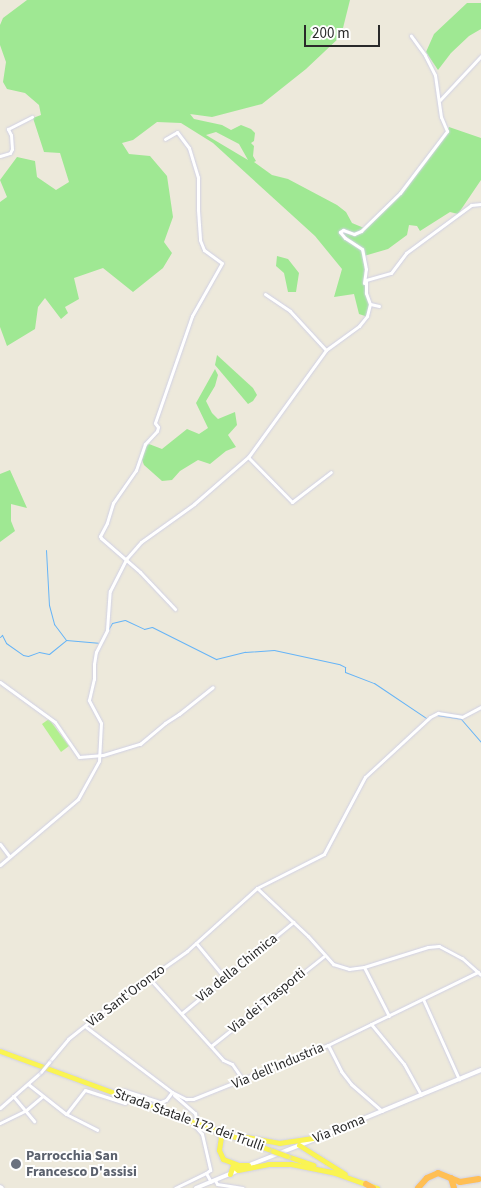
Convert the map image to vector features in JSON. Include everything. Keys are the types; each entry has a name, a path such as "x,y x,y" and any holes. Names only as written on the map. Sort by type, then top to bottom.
{"highway":[{"path":"420,1188 424,1181 438,1174 477,1183"},
{"path":"451,1178 454,1188"},
{"path":"366,1184 373,1188"}],"main road":[{"name":"Strada Statale 172 dei Trulli","path":"0,1051 377,1188"},
{"path":"213,1128 219,1133 221,1140 220,1155 238,1170 280,1163 336,1173"},
{"path":"224,1132 279,1143 320,1137"},
{"path":"221,1140 228,1136 240,1138"},
{"path":"312,1152 312,1143 320,1137"},
{"path":"299,1146 312,1152 354,1180"},
{"path":"232,1164 250,1165"},
{"path":"230,1174 232,1164"}],"street":[{"path":"0,865 78,799 100,755 101,723 89,700 94,679 96,652 107,630 110,591 127,558 141,542 194,504 248,458 326,350 359,326 368,316 370,304 364,283 366,268 362,248 345,238 340,232 343,230 354,234 361,231 400,193 445,135 446,126 441,116 440,100 431,65 411,36"},
{"path":"440,100 481,56"},
{"path":"0,156 10,153 12,149 12,135 8,129 32,117"},
{"path":"165,139 177,132 189,148 198,176 200,240 204,250 222,263 192,316 155,422 158,427 157,431 145,444 136,470 113,503 100,538 127,558 175,609"},
{"path":"364,283 372,278 390,273 406,253 471,205 481,204"},
{"path":"265,294 290,311 326,350"},
{"path":"370,304 379,306"},
{"path":"248,458 292,502 331,472"},
{"path":"0,682 55,722 79,757 100,755 140,744 164,723 179,714 213,687"},
{"name":"Via Sant'Oronzo","path":"0,1108 41,1072 68,1040 112,1004 196,943 258,888 324,854 365,777 432,715 438,713 459,718 481,707"},
{"path":"0,844 9,856"},
{"path":"258,888 333,964 349,969 364,967 428,946 439,946 462,958 480,973"},
{"name":"Via della Chimica","path":"182,1013 293,922"},
{"path":"196,943 225,978"},
{"name":"Via dei Trasporti","path":"211,1046 324,956"},
{"path":"364,967 388,1016"},
{"name":"Via dell'Industria","path":"186,1099 200,1098 328,1045 480,973"},
{"path":"149,978 223,1060 232,1064 243,1080"},
{"path":"423,999 459,1079"},
{"path":"371,1024 404,1064 421,1095"},
{"path":"86,1027 172,1092 195,1113 196,1118"},
{"path":"328,1045 341,1071 351,1084 382,1111"},
{"name":"Via Roma","path":"196,1188 481,1070"},
{"path":"28,1084 66,1114 97,1130"},
{"path":"66,1114 85,1090 125,1103 128,1098"},
{"path":"123,1090 161,1102 166,1100 172,1092"},
{"path":"172,1092 186,1099 183,1103"},
{"path":"14,1096 34,1121"},
{"path":"0,1123 25,1111 43,1096"},
{"path":"372,1103 376,1114"},
{"path":"175,1188 210,1170 202,1134 194,1125"},
{"path":"206,1173 217,1184 243,1188"}],"green space":[{"path":"27,0 350,0 341,36 306,69 262,104 212,117 190,114 194,119 222,125 231,130 241,125 251,129 255,133 254,141 251,143 254,146 253,156 256,161 254,162 272,175 288,179 337,205 346,212 352,223 364,228 401,194 446,134 449,127 481,138 481,180 458,214 450,212 420,231 417,226 409,225 407,235 388,249 364,256 365,281 370,305 368,317 359,314 354,294 334,297 342,269 315,236 213,143 181,123 157,122 133,140 122,143 129,154 150,156 167,176 173,217 164,242 172,253 163,268 133,292 103,268 74,278 79,299 65,307 68,313 61,319 45,298 38,307 35,329 7,346 0,327 0,202 7,197 0,180 17,157 35,161 37,177 56,190 69,182 60,153 44,152 33,118 41,115 39,105 25,93 7,89 3,82 6,62 0,45 0,25 3,18","holes":["216,132 239,144 248,160 206,135"]},
{"path":"467,3 481,3 481,29 469,36 451,53 438,70 426,52 434,34"},
{"path":"277,256 288,259 299,273 296,292 288,292 284,273 276,266"},
{"path":"217,355 253,388 257,395 253,401 248,404 215,365"},
{"path":"215,369 218,375 215,386 206,401 212,413 218,419 235,412 237,425 228,435 236,447 226,451 210,464 198,460 180,471 172,480 162,481 144,465 142,460 145,447 149,444 162,449 187,429 199,434 208,428 196,403"},
{"path":"10,470 27,508 11,504 11,521 15,531 0,542 0,474"},
{"path":"49,719 69,746 61,752 42,724"}],"waterway":[{"path":"46,550 49,605 54,624 66,640 98,643"},
{"path":"108,630 112,623 125,620 144,629 152,627 216,659 245,652 274,650 339,664 345,667 345,672 374,683 426,718"},
{"path":"0,637 2,635 6,643 23,655 28,656 39,652 49,654 66,640"},
{"path":"437,715 461,719 481,742"}],"place":[{"name":"Parrocchia San Francesco D'assisi","path":"16,1164"}]}
